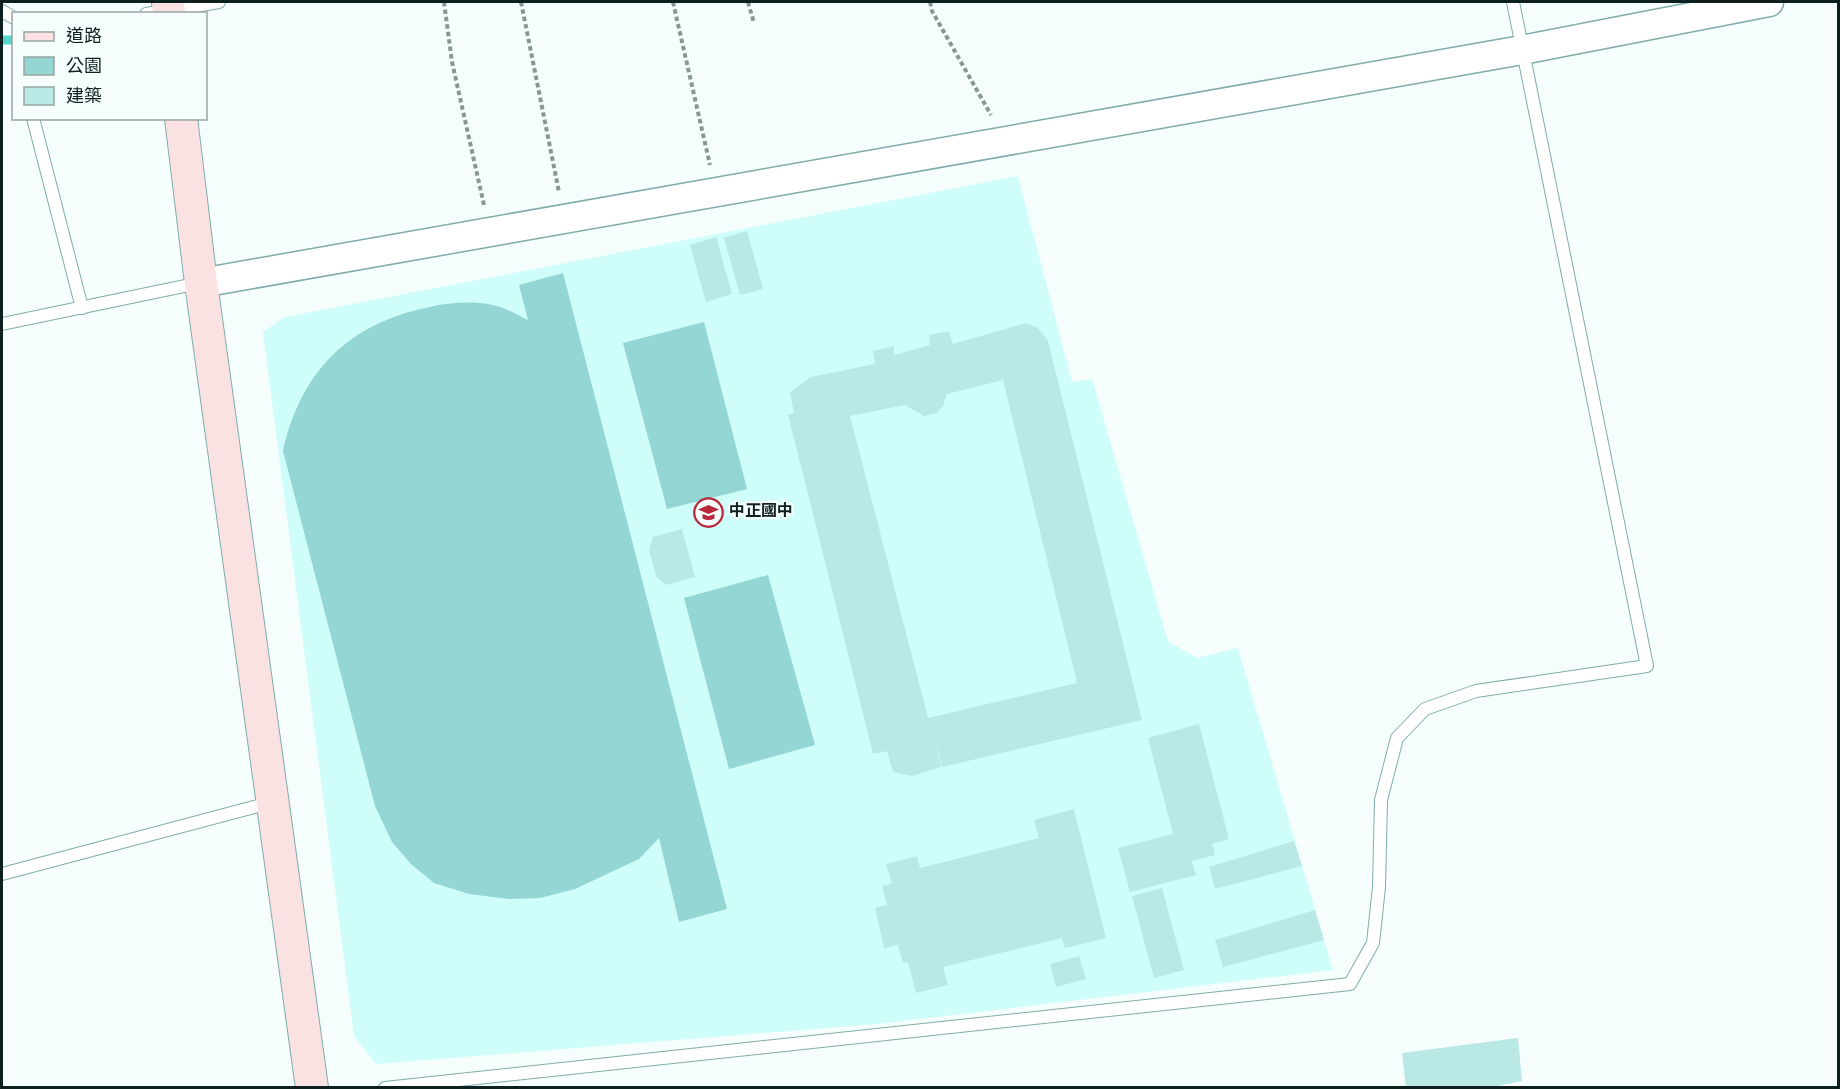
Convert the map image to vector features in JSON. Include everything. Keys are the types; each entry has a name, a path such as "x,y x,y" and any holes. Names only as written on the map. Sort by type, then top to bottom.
{"main road":[{"path":"182,120 201,283 312,1088"}],"street":[{"path":"201,283 1522,50 1769,2"}],"lane":[{"path":"163,10 219,2"},
{"path":"385,1088 1350,984 1373,943 1379,887 1381,800 1397,738 1425,709 1476,691 1647,666 1513,2"},
{"path":"34,120 82,308"},
{"path":"2,324 201,283"},
{"path":"2,874 274,802"}],"path":[{"path":"444,2 452,62 491,232"},
{"path":"522,2 564,219"},
{"path":"673,2 716,192"},
{"path":"748,2 753,23"},
{"path":"930,2 932,11 1004,140"}],"shaded area":[{"name":"中正國中","path":"1018,176 1072,382 1092,379 1168,641 1197,658 1238,648 1333,970 878,1024 376,1064 354,1036 263,332 285,317"}],"green space":[{"path":"563,273 727,909 679,922 659,838 639,859 575,889 540,898 509,899 469,894 434,883 411,864 392,842 375,806 283,451 291,422 316,374 353,338 401,314 448,304 494,305 528,320 519,285"},
{"path":"704,322 747,489 667,509 623,343"},
{"path":"768,575 815,745 729,769 684,598"}],"building":[{"path":"747,231 763,289 740,295 724,238"},
{"path":"716,237 732,294 706,302 690,245"},
{"path":"1026,323 1038,328 1048,341 1142,720 942,767 934,739 941,767 912,776 893,772 887,751 873,754 788,415 794,413 790,392 811,377 875,364 873,351 894,346 894,355 930,345 929,335 949,331 953,344","holes":["1003,380 1077,683 928,718 850,416 905,405 924,416 937,413 943,406 947,394"]},
{"path":"682,529 695,577 666,585 656,576 649,549 653,537"},
{"path":"1199,724 1229,839 1212,844 1215,855 1192,861 1196,875 1130,892 1118,848 1173,834 1148,738"},
{"path":"1074,809 1106,938 1065,948 1062,938 943,967 948,985 916,993 908,962 903,963 898,945 884,948 875,908 887,905 882,886 892,884 886,864 917,856 920,868 1039,838 1034,820"},
{"path":"1294,841 1302,866 1215,889 1209,867"},
{"path":"1162,888 1184,970 1154,978 1132,896"},
{"path":"1315,910 1324,940 1223,967 1215,940"},
{"path":"1079,956 1086,979 1056,987 1050,964"},
{"path":"1518,1038 1522,1081 1487,1088 1406,1088 1402,1053"}],"waterway":[{"path":"2,40 12,40"}],"place":[{"name":"中正國中","path":"708,512"}]}
